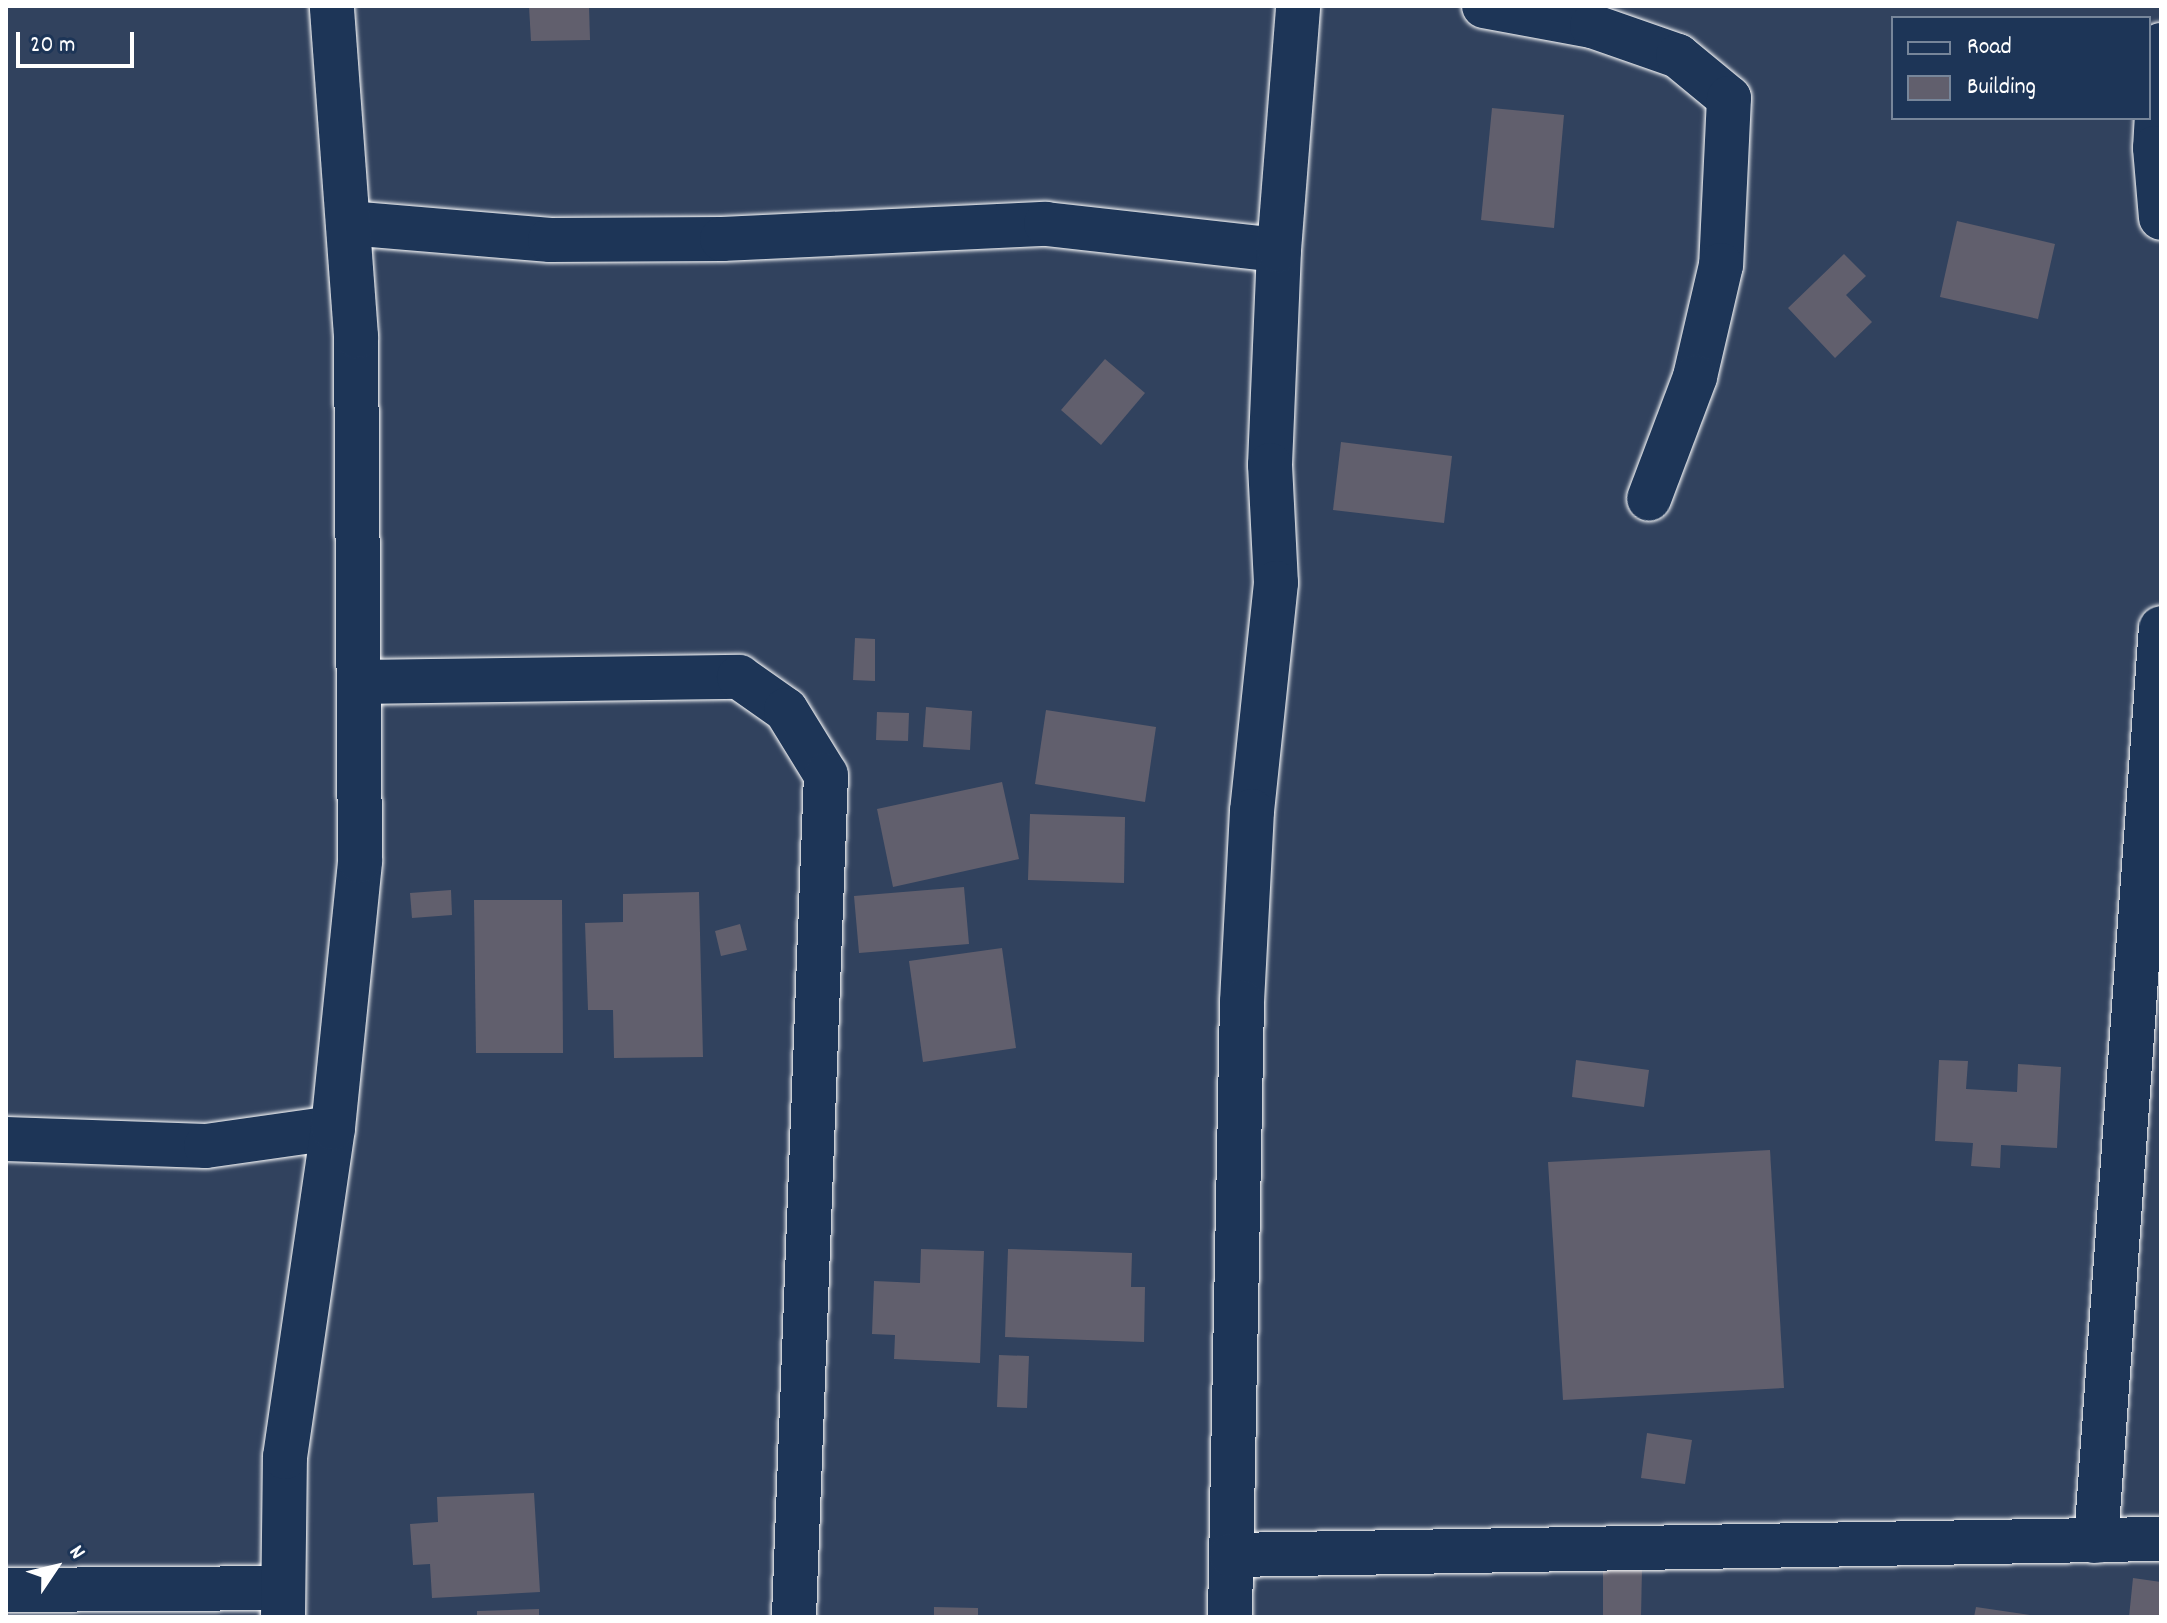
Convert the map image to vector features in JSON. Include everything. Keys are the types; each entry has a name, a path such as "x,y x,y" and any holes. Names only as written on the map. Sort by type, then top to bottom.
{"street":[{"path":"6,1590 283,1603 285,1457 333,1128 360,861 356,336 332,6"},
{"path":"1230,1617 1242,1002 1252,811 1276,583 1270,465 1279,250 1298,6"},
{"path":"1484,6 1592,26 1678,56 1729,98 1721,265 1695,377 1649,499"},
{"path":"2161,45 2158,149 2161,218"},
{"path":"348,223 550,240 722,239 1046,224 1279,250"},
{"path":"2096,1541 2161,628"},
{"path":"361,682 739,677 786,710 826,775 794,1617"},
{"path":"6,1139 206,1146 333,1128"},
{"path":"1231,1555 2161,1539"}],"building":[{"path":"529,6 589,6 590,40 531,41"},
{"path":"1492,108 1564,115 1554,228 1481,220"},
{"path":"1957,221 2055,244 2038,319 1940,297"},
{"path":"1844,254 1866,276 1846,295 1872,322 1835,358 1788,308"},
{"path":"1105,359 1145,393 1101,445 1061,410"},
{"path":"1341,442 1452,456 1444,523 1333,510"},
{"path":"855,638 875,639 875,681 853,680"},
{"path":"926,707 972,711 970,750 923,747"},
{"path":"1046,710 1156,727 1145,802 1035,784"},
{"path":"877,712 909,713 908,741 876,740"},
{"path":"1002,782 1019,859 893,887 877,809"},
{"path":"1030,814 1125,817 1124,883 1028,880"},
{"path":"964,887 969,944 859,953 854,896"},
{"path":"451,890 452,915 412,918 410,893"},
{"path":"699,892 703,1057 614,1058 613,1010 588,1010 585,923 623,922 623,894"},
{"path":"474,900 562,900 563,1053 476,1053"},
{"path":"740,924 747,950 721,956 715,931"},
{"path":"1002,948 1016,1048 923,1062 909,961"},
{"path":"1576,1060 1649,1070 1644,1107 1572,1097"},
{"path":"1939,1060 1968,1061 1966,1089 2017,1092 2018,1064 2061,1067 2057,1148 2001,1145 2000,1168 1971,1166 1973,1143 1935,1141"},
{"path":"1770,1150 1784,1388 1563,1400 1548,1162"},
{"path":"921,1249 984,1251 980,1363 894,1359 895,1335 872,1334 874,1281 920,1283"},
{"path":"1008,1249 1132,1253 1131,1287 1145,1287 1144,1342 1005,1337"},
{"path":"999,1355 1029,1356 1027,1408 997,1407"},
{"path":"1647,1433 1692,1440 1685,1484 1641,1478"},
{"path":"534,1493 540,1592 432,1598 430,1564 413,1565 410,1524 438,1522 437,1497"},
{"path":"1603,1567 1642,1568 1641,1617 1603,1617"},
{"path":"2133,1578 2161,1582 2161,1617 2129,1617"},
{"path":"934,1607 978,1608 978,1617 934,1617"},
{"path":"1976,1607 2030,1615 2030,1617 1974,1617"},
{"path":"539,1609 539,1617 477,1617 477,1611"}]}
